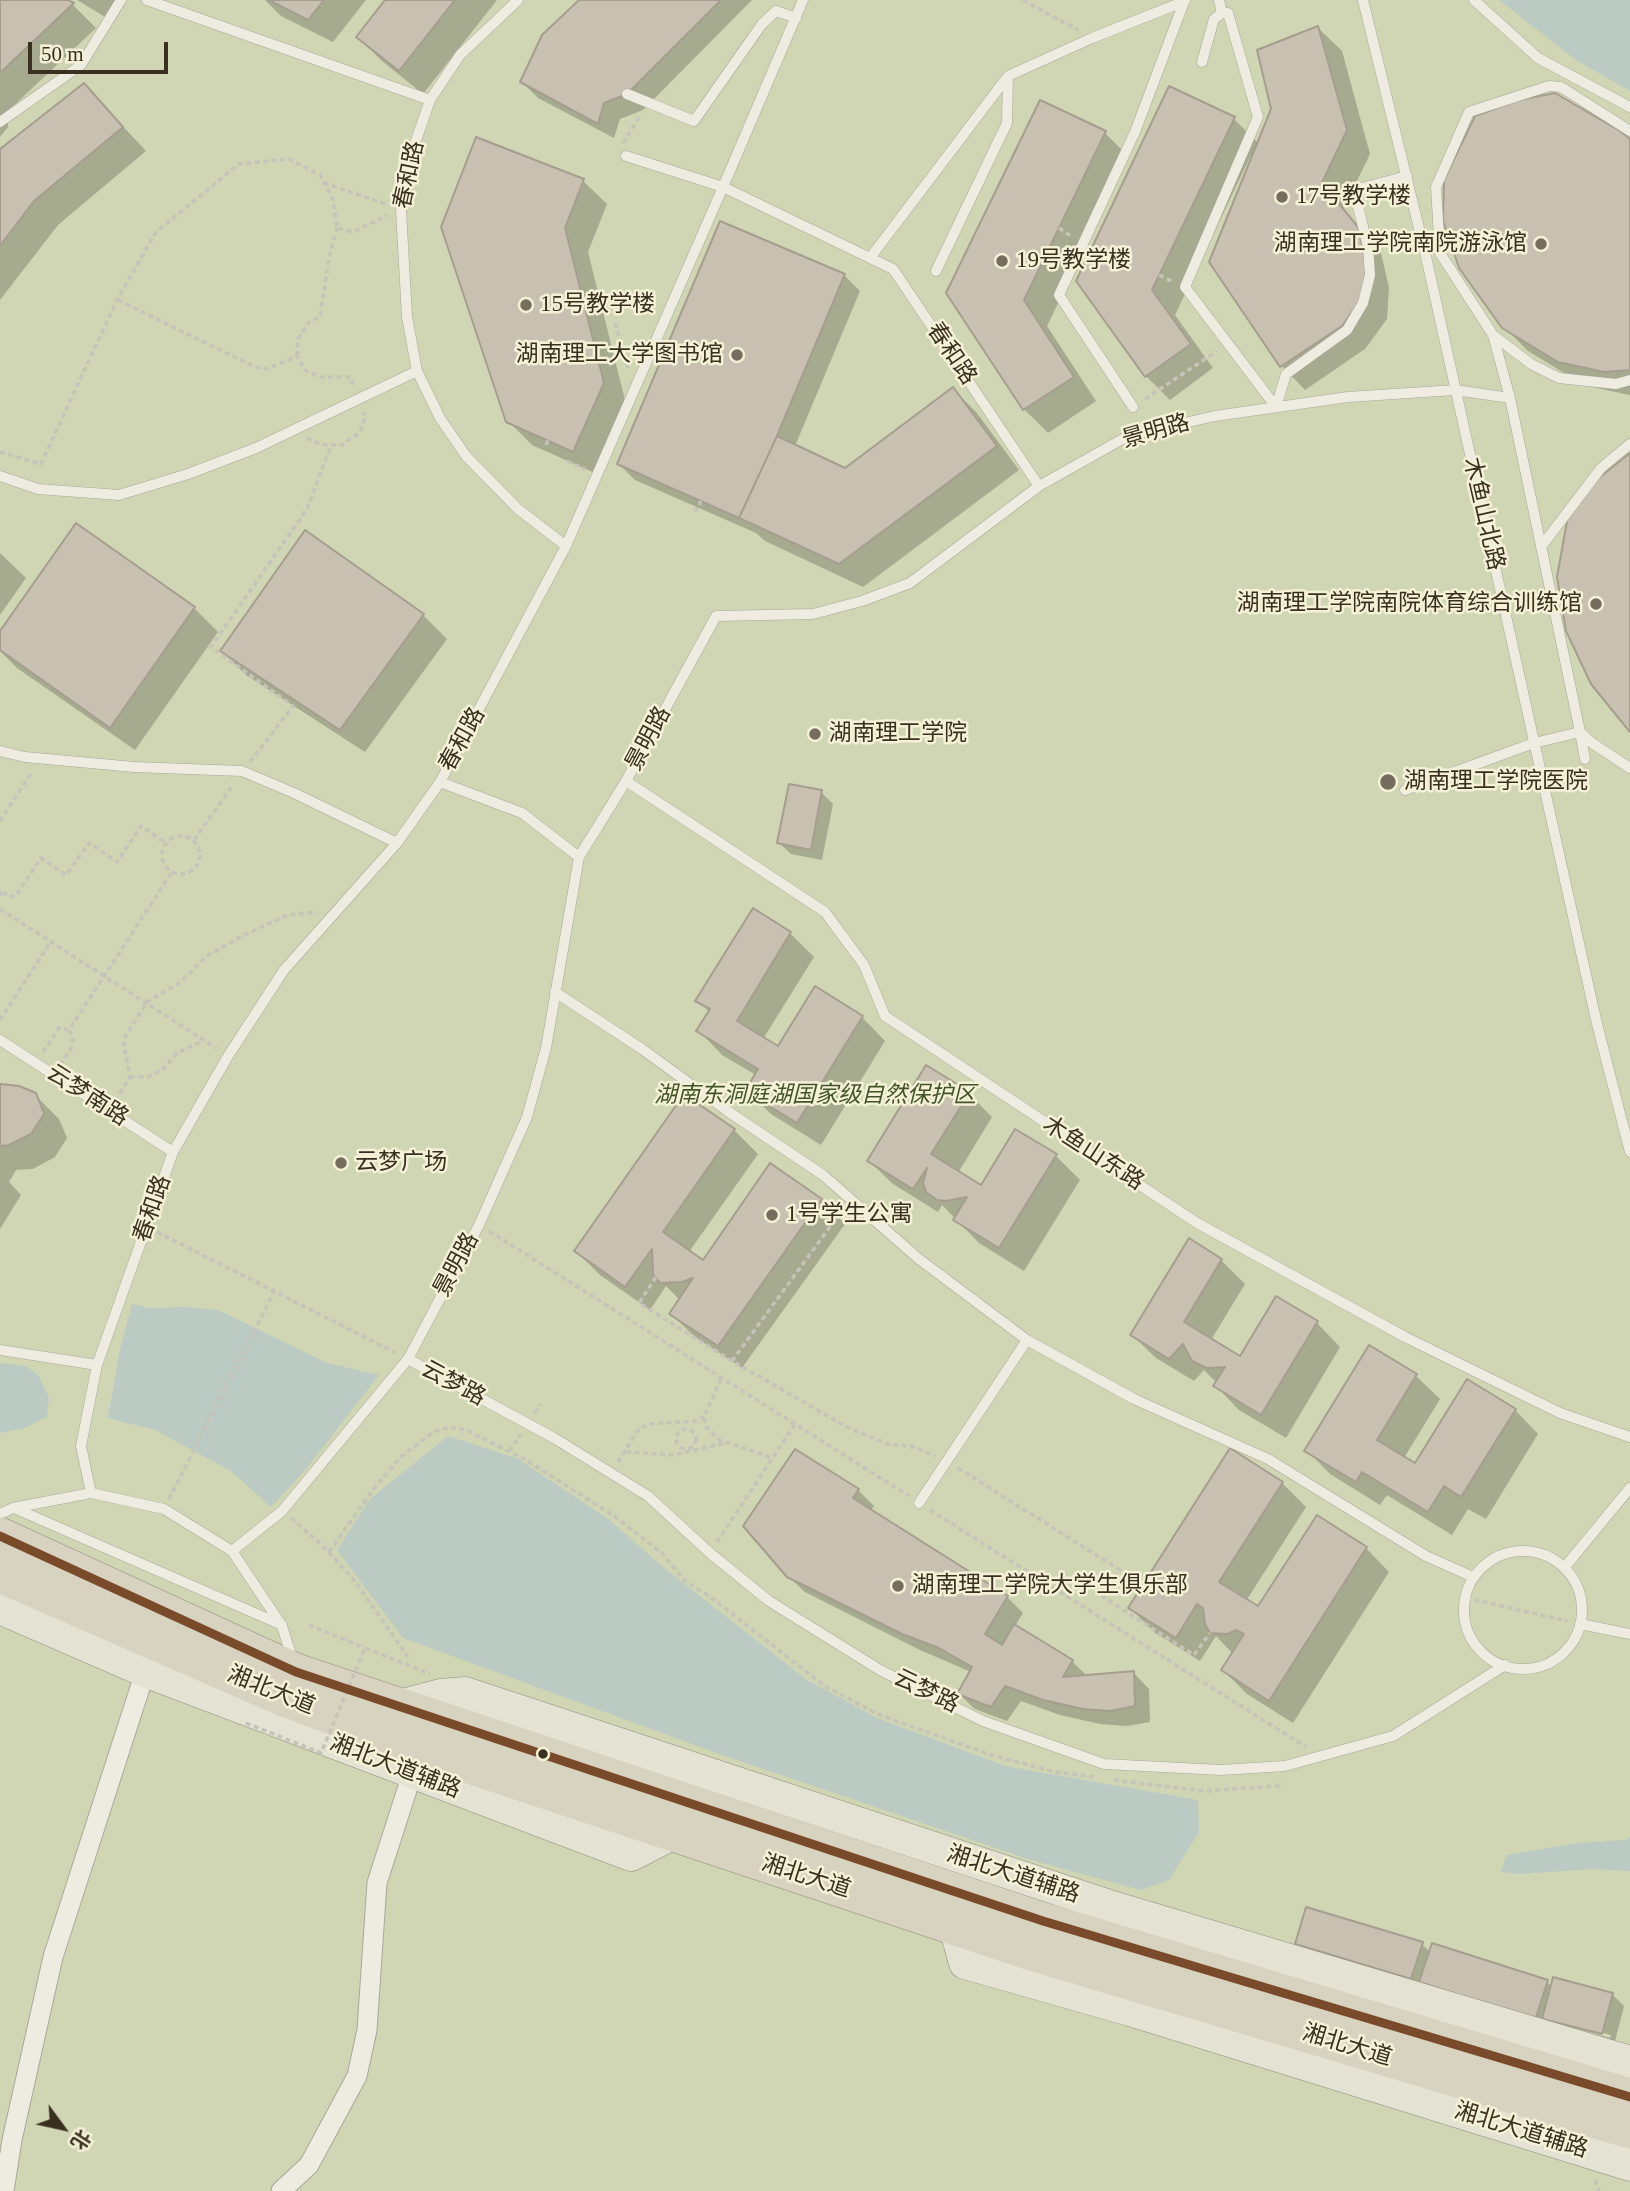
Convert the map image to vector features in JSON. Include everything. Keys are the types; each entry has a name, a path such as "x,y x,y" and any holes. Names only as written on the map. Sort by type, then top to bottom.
{"highway":[{"name":"湘北大道","path":"7,1522 296,1672 1044,1921 1630,2097"},
{"name":"湘北大道","path":"0,1574 150,1656 289,1700 417,1761 674,1833 955,1927 1134,1997 1630,2130"}],"main road":[{"path":"0,1608 150,1656"},
{"name":"湘北大道辅路","path":"399,1706 441,1695 465,1693 1106,1905 1630,2062"},
{"name":"湘北大道辅路","path":"1134,1997 1630,2165"}],"street":[{"path":"4,2191 12,2140 53,1957 150,1656"},
{"path":"281,2191 309,2165 357,2076 367,2030 377,1882 417,1761"}],"lane":[{"path":"0,122 81,65 121,0"},
{"path":"147,0 430,100"},
{"name":"春和路","path":"91,1493 81,1446 97,1365 173,1152 228,1056 284,970 397,843 440,782 566,546 518,509 466,456 440,418 417,371 407,317 401,209 410,158 430,100 460,55 518,0"},
{"path":"566,546 803,0"},
{"path":"1219,0 1222,13"},
{"name":"木鱼山北路","path":"1363,0 1407,176 1597,1024 1630,1152"},
{"path":"1474,0 1538,58 1630,107"},
{"path":"870,258 1008,76 1092,38 1187,1"},
{"path":"1133,407 1059,295 1135,132 1187,1"},
{"path":"627,94 694,121 762,24 776,11 796,18"},
{"path":"1202,62 1214,19 1222,13 1228,13 1258,117 1185,287 1276,407"},
{"path":"936,271 1007,123 1008,76"},
{"path":"1585,759 1510,398 1493,335 1440,253 1436,187 1469,112 1549,86 1561,87 1630,131"},
{"name":"春和路","path":"626,156 723,187 893,269 1039,486"},
{"path":"1276,407 1286,374 1347,330 1363,303 1370,275 1368,247 1354,190 1407,176"},
{"path":"1493,335 1531,364 1559,378 1616,384 1630,380"},
{"path":"0,476 38,489 119,495 256,449 417,371"},
{"name":"景明路","path":"232,1550 282,1511 408,1359 479,1224 527,1117 546,1048 579,857 626,781 716,616 813,614 862,601 910,583 1039,486 1128,436 1215,416 1348,397 1455,390 1510,398"},
{"path":"1541,547 1601,468 1630,444"},
{"path":"1405,790 1534,743 1580,732"},
{"path":"1580,732 1630,768"},
{"path":"0,751 134,767 242,771 397,843"},
{"name":"木鱼山东路","path":"626,781 825,912 864,965 885,1016 1197,1223 1429,1349 1560,1413 1630,1437"},
{"path":"440,782 522,813 579,857"},
{"path":"555,992 823,1175 919,1259 1027,1340 1134,1399 1268,1459 1426,1556 1473,1577"},
{"name":"云梦南路","path":"0,1040 173,1152"},
{"path":"919,1503 1027,1340"},
{"path":"0,1350 97,1365"},
{"name":"云梦路","path":"408,1359 528,1424 648,1496 710,1553 769,1601 880,1670 983,1720 1104,1764 1221,1770 1285,1766 1393,1736 1506,1665"},
{"path":"1564,1568 1630,1488"},
{"path":"7,1522 91,1493 164,1509 232,1550 282,1626 296,1672"},
{"path":"0,1514 7,1522 282,1626"},
{"path":"1527,1550 1556,1559 1564,1568 1577,1582 1583,1613 1574,1642 1550,1663 1520,1669 1490,1660 1470,1637 1464,1607 1473,1577 1496,1556 1527,1550"},
{"path":"1580,1624 1630,1634"}],"path":[{"path":"1023,0 1092,38"},
{"path":"622,144 648,103"},
{"path":"0,452 41,464 117,300 156,232 239,164 289,159 320,174 333,199 337,228 329,258 320,317 309,322 298,339 297,356 305,370 320,377 350,377 365,417 360,432 342,445 323,445 305,437 298,429"},
{"path":"324,183 401,209"},
{"path":"337,228 353,232 401,209"},
{"path":"117,300 254,367 267,369 297,356"},
{"path":"615,323 635,392"},
{"path":"1133,407 1227,344"},
{"path":"194,840 242,771 293,706 211,647 307,509 331,445"},
{"path":"567,461 593,473"},
{"path":"695,512 701,501"},
{"path":"0,821 41,758"},
{"path":"0,899 1,892 15,897 41,858 66,875 89,843 117,862 141,826 166,843"},
{"path":"176,836 194,840 201,852 198,865 189,873 172,872 163,861 166,843 176,836"},
{"path":"69,1030 172,872"},
{"path":"0,909 228,1056"},
{"path":"108,1110 130,1077 123,1040 146,1002 181,982 207,956 244,935 288,915 337,910"},
{"path":"0,1020 50,943"},
{"path":"36,1063 58,1028 69,1030"},
{"path":"53,1074 72,1047 73,1039 69,1030"},
{"path":"130,1077 148,1077 163,1069 177,1053 204,1040"},
{"path":"732,1361 850,1199"},
{"path":"479,1224 1319,1755"},
{"path":"147,1227 408,1359"},
{"path":"656,1277 639,1303 732,1361 847,1427 887,1444 915,1447 946,1461 1120,1570 1103,1597 1195,1655 1210,1633"},
{"path":"164,1509 274,1292"},
{"path":"721,1378 704,1417 706,1427 719,1440 772,1458"},
{"path":"611,1473 639,1429 649,1424 695,1421 704,1417"},
{"path":"685,1422 685,1429"},
{"path":"509,1452 528,1424"},
{"path":"710,1553 795,1424"},
{"path":"329,1552 375,1487 401,1457 433,1432 450,1427 466,1430 526,1460 614,1516 662,1553 684,1580 713,1599 826,1687 880,1715 991,1755 1055,1772 1157,1787 1204,1791 1279,1786 1285,1766"},
{"path":"685,1429 677,1434 676,1441 686,1450"},
{"path":"685,1429 691,1431 695,1438 692,1446 686,1450"},
{"path":"624,1453 631,1451 673,1455 727,1443"},
{"path":"282,1511 329,1552 382,1617 408,1657"},
{"path":"1466,1598 1580,1624"},
{"path":"309,1625 430,1674"},
{"path":"246,1723 321,1753 365,1647"}],"green space":[{"name":"湖南东洞庭湖国家级自然保护区","path":"0,0 1630,0 1630,2191 0,2191"}],"shaded area":[{"path":"1499,0 1630,0 1630,91 1576,60"},
{"path":"132,1304 149,1308 218,1310 327,1363 379,1375 306,1469 271,1507 231,1471 155,1430 108,1418 119,1354"},
{"path":"0,1363 26,1366 39,1376 49,1398 47,1417 25,1428 0,1433"},
{"path":"448,1436 518,1459 607,1518 664,1568 807,1680 877,1718 1005,1766 1198,1800 1199,1832 1169,1880 1141,1890 1028,1859 722,1755 403,1638 337,1550 370,1499"},
{"path":"1630,1837 1630,1871 1593,1869 1519,1874 1501,1872 1506,1855 1578,1843 1625,1840"}],"building":[{"path":"0,0 68,0 74,3 0,73"},
{"path":"269,0 324,0 308,20"},
{"path":"385,0 455,0 399,71 356,37"},
{"path":"579,0 721,0 627,94 604,103 598,124 520,82 542,35"},
{"name":"17号教学楼","path":"1318,26 1347,130 1319,189 1340,205 1358,227 1366,263 1364,295 1342,326 1280,367 1209,262 1271,109 1257,50"},
{"path":"84,83 123,127 34,201 0,246 0,149"},
{"path":"1169,86 1235,117 1152,290 1191,344 1145,377 1076,281"},
{"name":"湖南理工学院南院游泳馆","path":"1555,93 1630,139 1630,370 1604,372 1558,362 1502,328 1459,268 1443,220 1444,180 1475,116 1519,100"},
{"name":"19号教学楼","path":"1040,100 1106,131 1024,300 1074,377 1023,410 946,293"},
{"name":"15号教学楼","path":"476,137 584,179 565,228 604,383 573,452 506,422 441,227"},
{"name":"湖南理工大学图书馆","path":"720,221 845,274 777,436 739,518 617,464"},
{"path":"953,387 997,446 839,564 739,518 777,436 845,468"},
{"name":"湖南理工学院南院体育综合训练馆","path":"1630,453 1630,732 1591,684 1566,631 1557,577 1567,521 1589,486"},
{"path":"76,523 195,607 110,728 0,650 0,631"},
{"path":"305,530 424,614 340,730 220,651"},
{"path":"789,784 822,790 811,850 777,843"},
{"path":"753,908 791,932 737,1021 778,1046 815,986 863,1016 797,1123 745,1091 758,1069 696,1031 710,1009 695,1001"},
{"path":"926,1065 970,1092 931,1154 981,1185 1015,1129 1057,1154 999,1248 953,1220 967,1197 937,1200 926,1192 923,1183 927,1168 913,1189 867,1161"},
{"path":"0,1084 19,1086 36,1093 44,1114 31,1134 9,1145 0,1146"},
{"name":"1号学生公寓","path":"684,1094 735,1129 663,1232 703,1260 770,1163 822,1199 718,1346 669,1314 693,1278 682,1282 660,1283 653,1274 652,1249 625,1287 574,1251"},
{"path":"1189,1238 1222,1259 1184,1322 1240,1356 1276,1296 1318,1321 1261,1415 1213,1386 1225,1367 1207,1368 1192,1361 1183,1344 1169,1359 1130,1335"},
{"path":"1369,1345 1417,1374 1377,1440 1415,1463 1467,1379 1516,1409 1461,1497 1444,1486 1428,1512 1362,1472 1356,1482 1304,1451"},
{"path":"1230,1448 1283,1482 1219,1582 1258,1606 1317,1515 1367,1547 1269,1701 1221,1670 1244,1634 1237,1630 1227,1634 1210,1633 1205,1624 1203,1608 1197,1604 1176,1638 1128,1608"},
{"name":"湖南理工学院大学生俱乐部","path":"795,1449 859,1489 853,1498 1008,1596 985,1634 1002,1645 1014,1624 1073,1660 1063,1677 1134,1671 1135,1706 1110,1711 1083,1709 1043,1700 1005,1686 991,1707 957,1694 972,1667 939,1648 902,1634 787,1577 743,1526"},
{"path":"1306,1907 1423,1942 1411,1979 1295,1944"},
{"path":"1432,1943 1548,1980 1535,2020 1419,1982"},
{"path":"1553,1977 1613,1993 1602,2034 1542,2019"}],"transit line":[{"path":"0,1536 296,1672 1043,1921 1630,2097"}],"place":[{"name":"17号教学楼","path":"1282,197"},
{"name":"湖南理工学院南院游泳馆","path":"1541,244"},
{"name":"19号教学楼","path":"1002,261"},
{"name":"15号教学楼","path":"526,305"},
{"name":"湖南理工大学图书馆","path":"737,355"},
{"name":"湖南理工学院南院体育综合训练馆","path":"1596,604"},
{"name":"湖南理工学院","path":"815,734"},
{"name":"湖南理工学院医院","path":"1388,782"},
{"name":"云梦广场","path":"341,1163"},
{"name":"1号学生公寓","path":"772,1215"},
{"name":"湖南理工学院大学生俱乐部","path":"898,1586"}]}
